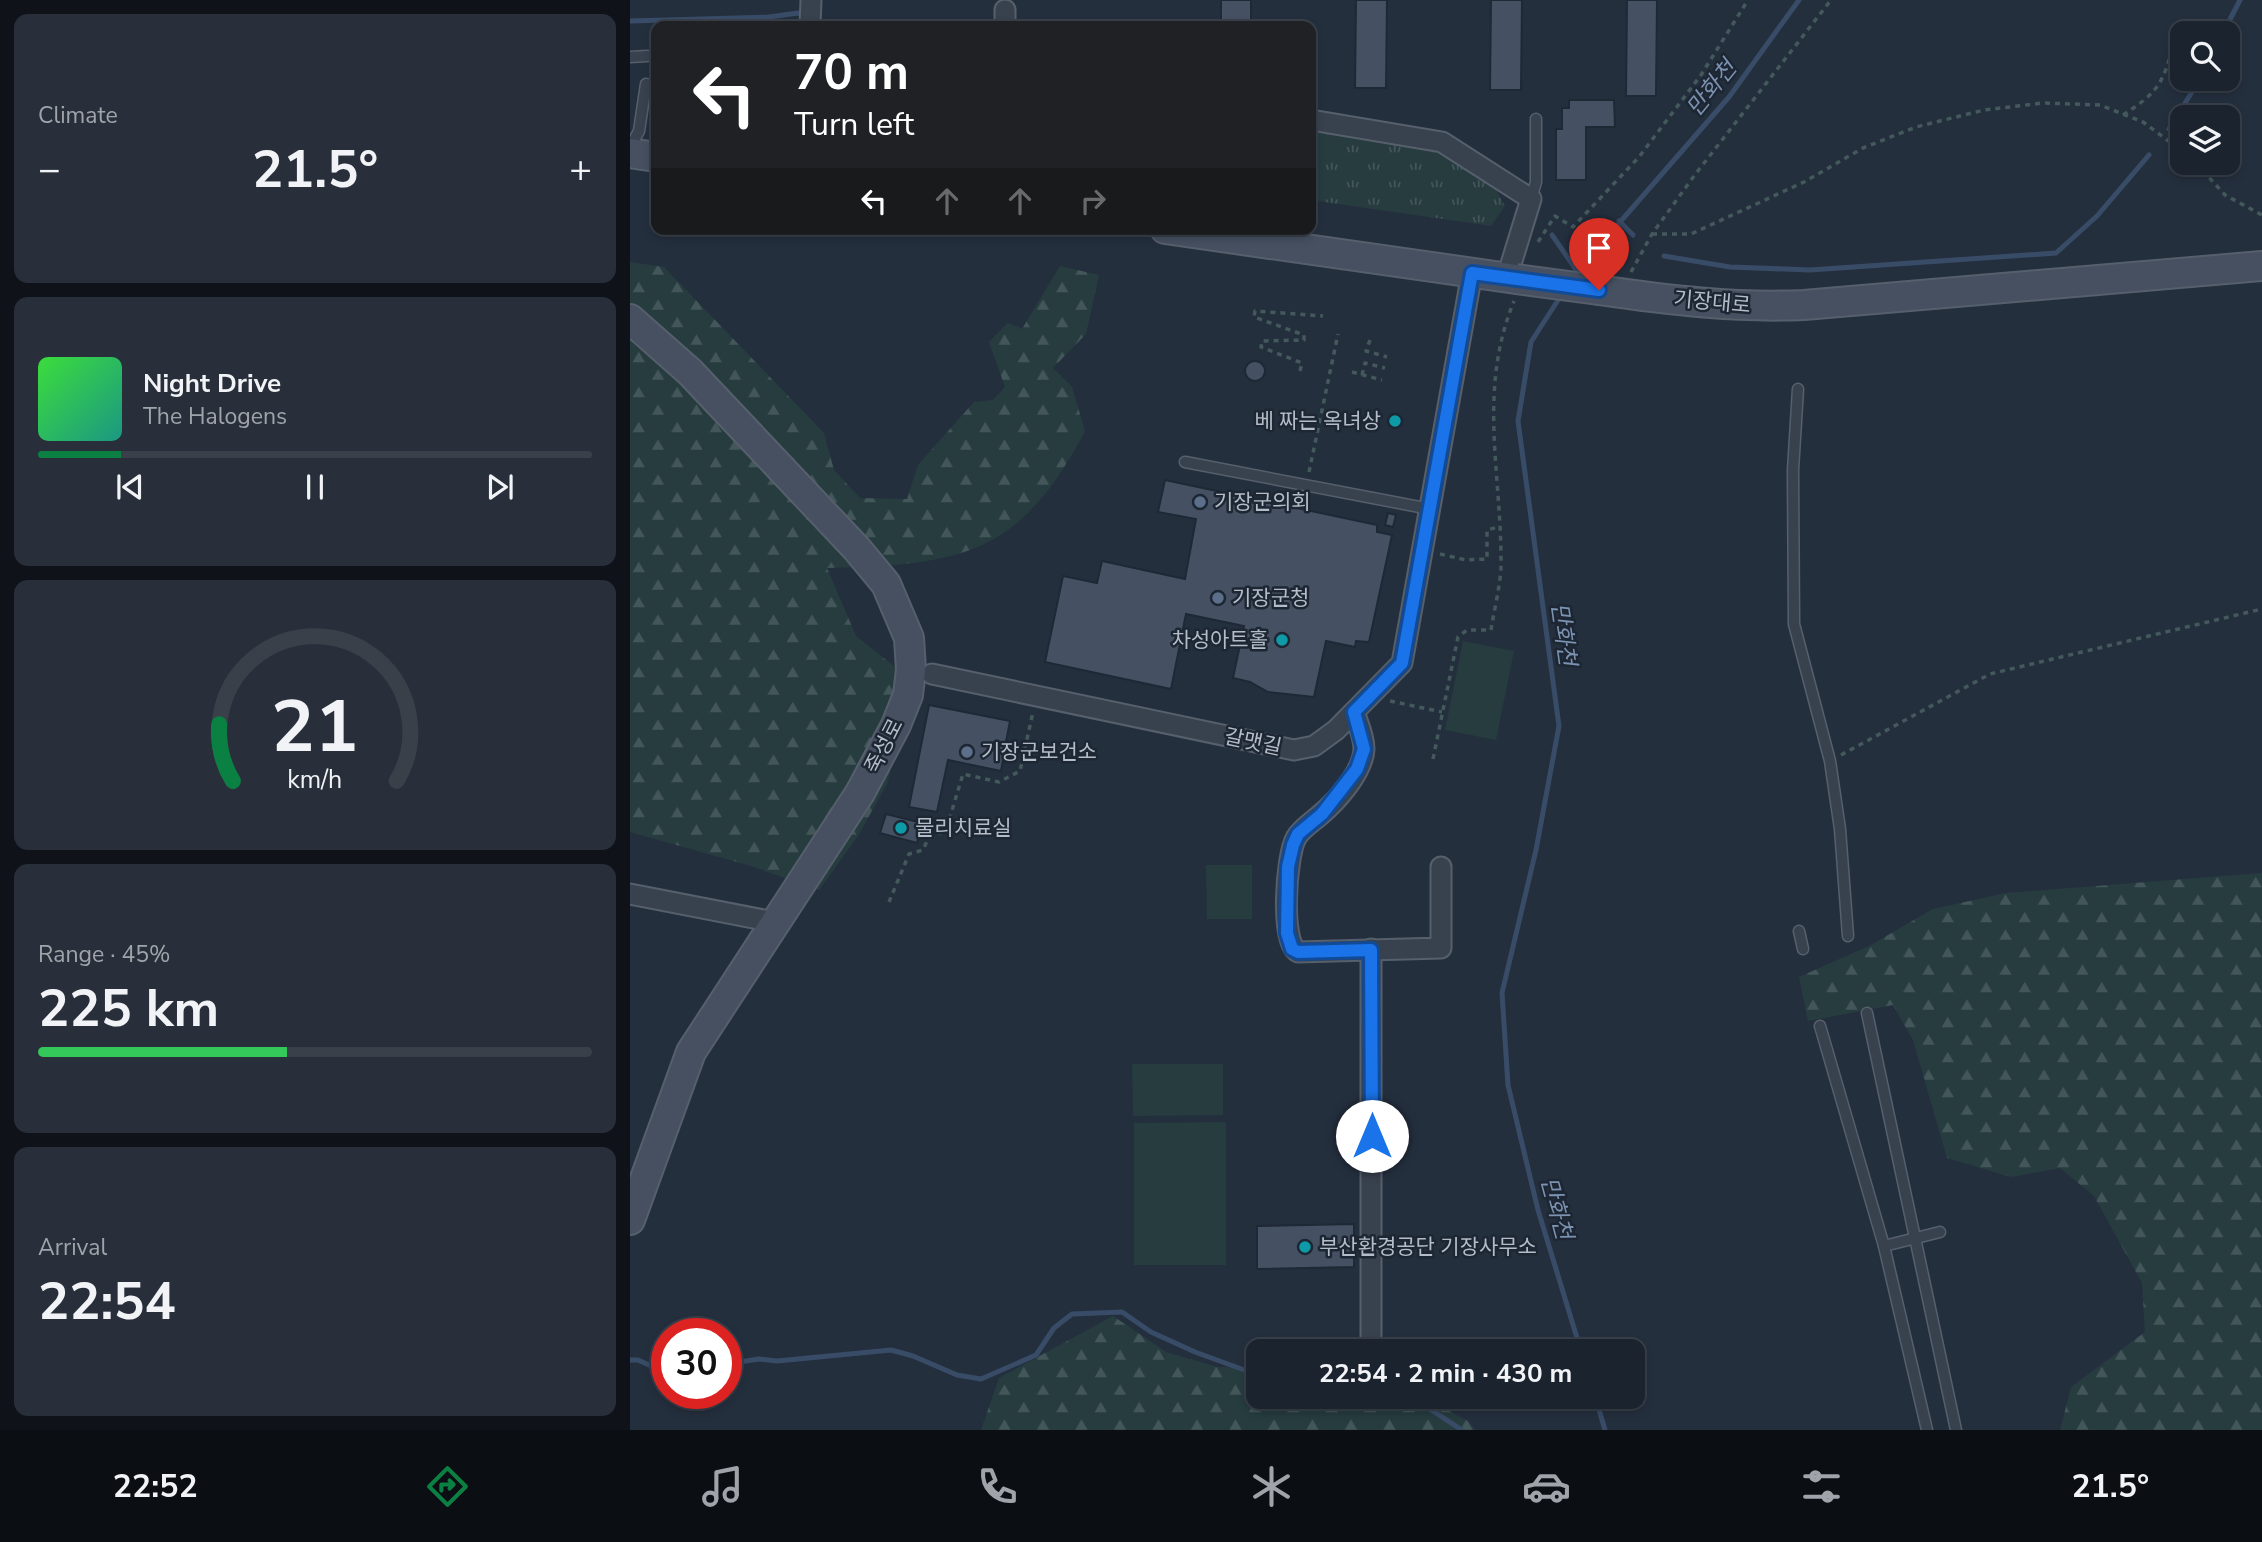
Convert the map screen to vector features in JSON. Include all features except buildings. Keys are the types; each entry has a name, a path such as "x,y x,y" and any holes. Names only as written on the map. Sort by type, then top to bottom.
{"main road":[{"path":"630,150 651,156"},
{"name":"기장대로","path":"1207,235 1472,273 1513,285 1609,291 1759,307 2262,266"},
{"name":"죽성로","path":"630,319 690,372 857,549 886,584 909,638 908,695 897,725 860,793 774,922 710,1032 691,1052 632,1212"}],"street":[{"path":"810,21 811,0"},
{"path":"1316,121 1442,142 1531,199 1513,285"},
{"name":"갈맷길","path":"932,674 1294,750 1314,746 1354,712 1402,663 1472,273"},
{"path":"1354,712 1364,749 1357,769 1322,814 1298,834 1293,845 1288,867 1288,938 1292,949 1298,952 1441,948 1441,866"},
{"path":"630,894 774,922"},
{"path":"1371,950 1371,1339"}],"lane":[{"path":"630,57 647,56"},
{"path":"630,150 639,131 646,84 651,85"},
{"path":"1531,199 1536,182 1536,119"},
{"path":"1798,389 1793,470 1794,624 1830,761 1840,829 1848,936"},
{"path":"1185,462 1430,509"},
{"path":"1799,931 1803,948"},
{"path":"1867,1013 1955,1430"},
{"path":"1820,1026 1884,1246 1927,1430"},
{"path":"1884,1246 1940,1232"}],"path":[{"path":"1534,252 1555,215 1573,228 1639,157 1701,75 1748,0"},
{"path":"1609,291 1831,0"},
{"path":"2123,115 2152,95 2165,75 2170,57"},
{"path":"1652,234 1691,234 1804,182 1863,148 1916,127 1983,110 2043,103 2100,105 2143,122 2170,142"},
{"path":"2207,175 2225,195 2262,215"},
{"path":"1433,759 1458,637 1467,631 1491,631 1501,568 1492,431 1493,381 1513,285"},
{"path":"1300,371 1302,363 1261,347 1262,341 1304,340 1304,335 1254,317 1255,311 1323,316"},
{"path":"1302,509 1338,334"},
{"path":"1370,340 1366,351 1387,357"},
{"path":"1352,372 1381,379 1380,355"},
{"path":"1362,375 1365,363 1381,367"},
{"path":"1424,551 1466,560 1487,559 1487,530 1498,527"},
{"path":"1830,761 1990,674 2262,609"},
{"path":"1378,689 1393,703 1442,712"},
{"path":"889,902 909,854 923,850 928,839 946,830 963,774 999,782 1020,771 1037,696"}],"green space":[{"path":"1316,129 1440,149 1496,190 1505,206 1491,226 1316,201"},
{"path":"630,262 664,267 824,433 834,470 860,498 907,499 918,465 974,402 993,400 1005,387 989,342 1008,323 1022,329 1060,266 1099,275 1086,334 1053,368 1072,387 1085,431 1060,473 1036,505 1009,529 981,545 950,556 914,563 827,568 856,636 914,682 887,784 858,836 819,890 751,866 630,832"},
{"path":"1463,641 1514,651 1496,740 1445,730"},
{"path":"1206,865 1252,865 1252,919 1207,919"},
{"path":"2262,873 2262,1430 2060,1430 2071,1387 2145,1332 2142,1283 2094,1196 2060,1168 2011,1177 1947,1158 1913,1040 1893,1005 1808,1021 1799,977 1869,946 1933,909 2006,893"},
{"path":"1132,1064 1223,1064 1223,1115 1133,1116"},
{"path":"1226,1122 1226,1265 1134,1265 1134,1123"},
{"path":"1113,1316 1166,1352 1217,1367 1246,1368 1246,1409 1446,1409 1468,1421 1475,1430 981,1430 999,1378"}],"waterway":[{"name":"만화천","path":"1573,276 1729,97 1799,0"},
{"path":"2229,21 2240,0"},
{"path":"630,21 769,17 798,13 807,17"},
{"path":"2169,129 2193,91"},
{"path":"1664,256 1730,267 1810,270 2056,253 2097,216 2149,155"},
{"path":"1619,221 1633,235"},
{"path":"1552,235 1577,271"},
{"name":"만화천","path":"1562,294 1531,342 1518,421 1559,726 1536,850 1502,993 1508,1085 1538,1210 1577,1339"},
{"path":"742,1362 759,1359 777,1361 891,1350 913,1356 957,1375 981,1379 1036,1355 1054,1328 1072,1314 1122,1312 1151,1332 1246,1371"},
{"path":"630,1360 638,1360 651,1366"},
{"path":"1430,1409 1462,1430"},
{"name":"만화천","path":"1599,1409 1605,1430"}],"place":[{"name":"베 짜는 옥녀상","path":"1395,421"},
{"name":"기장군의회","path":"1200,502"},
{"name":"기장군청","path":"1218,598"},
{"name":"차성아트홀","path":"1282,640"},
{"name":"기장군보건소","path":"967,752"},
{"name":"물리치료실","path":"901,828"},
{"name":"부산환경공단 기장사무소","path":"1305,1247"}],"route":[{"path":"1372,1136 1371,950 1298,952 1292,949 1287,933 1288,867 1293,845 1298,834 1322,814 1350,779 1363,757 1363,736 1354,712 1402,663 1410,631 1472,273 1599,290"}]}
